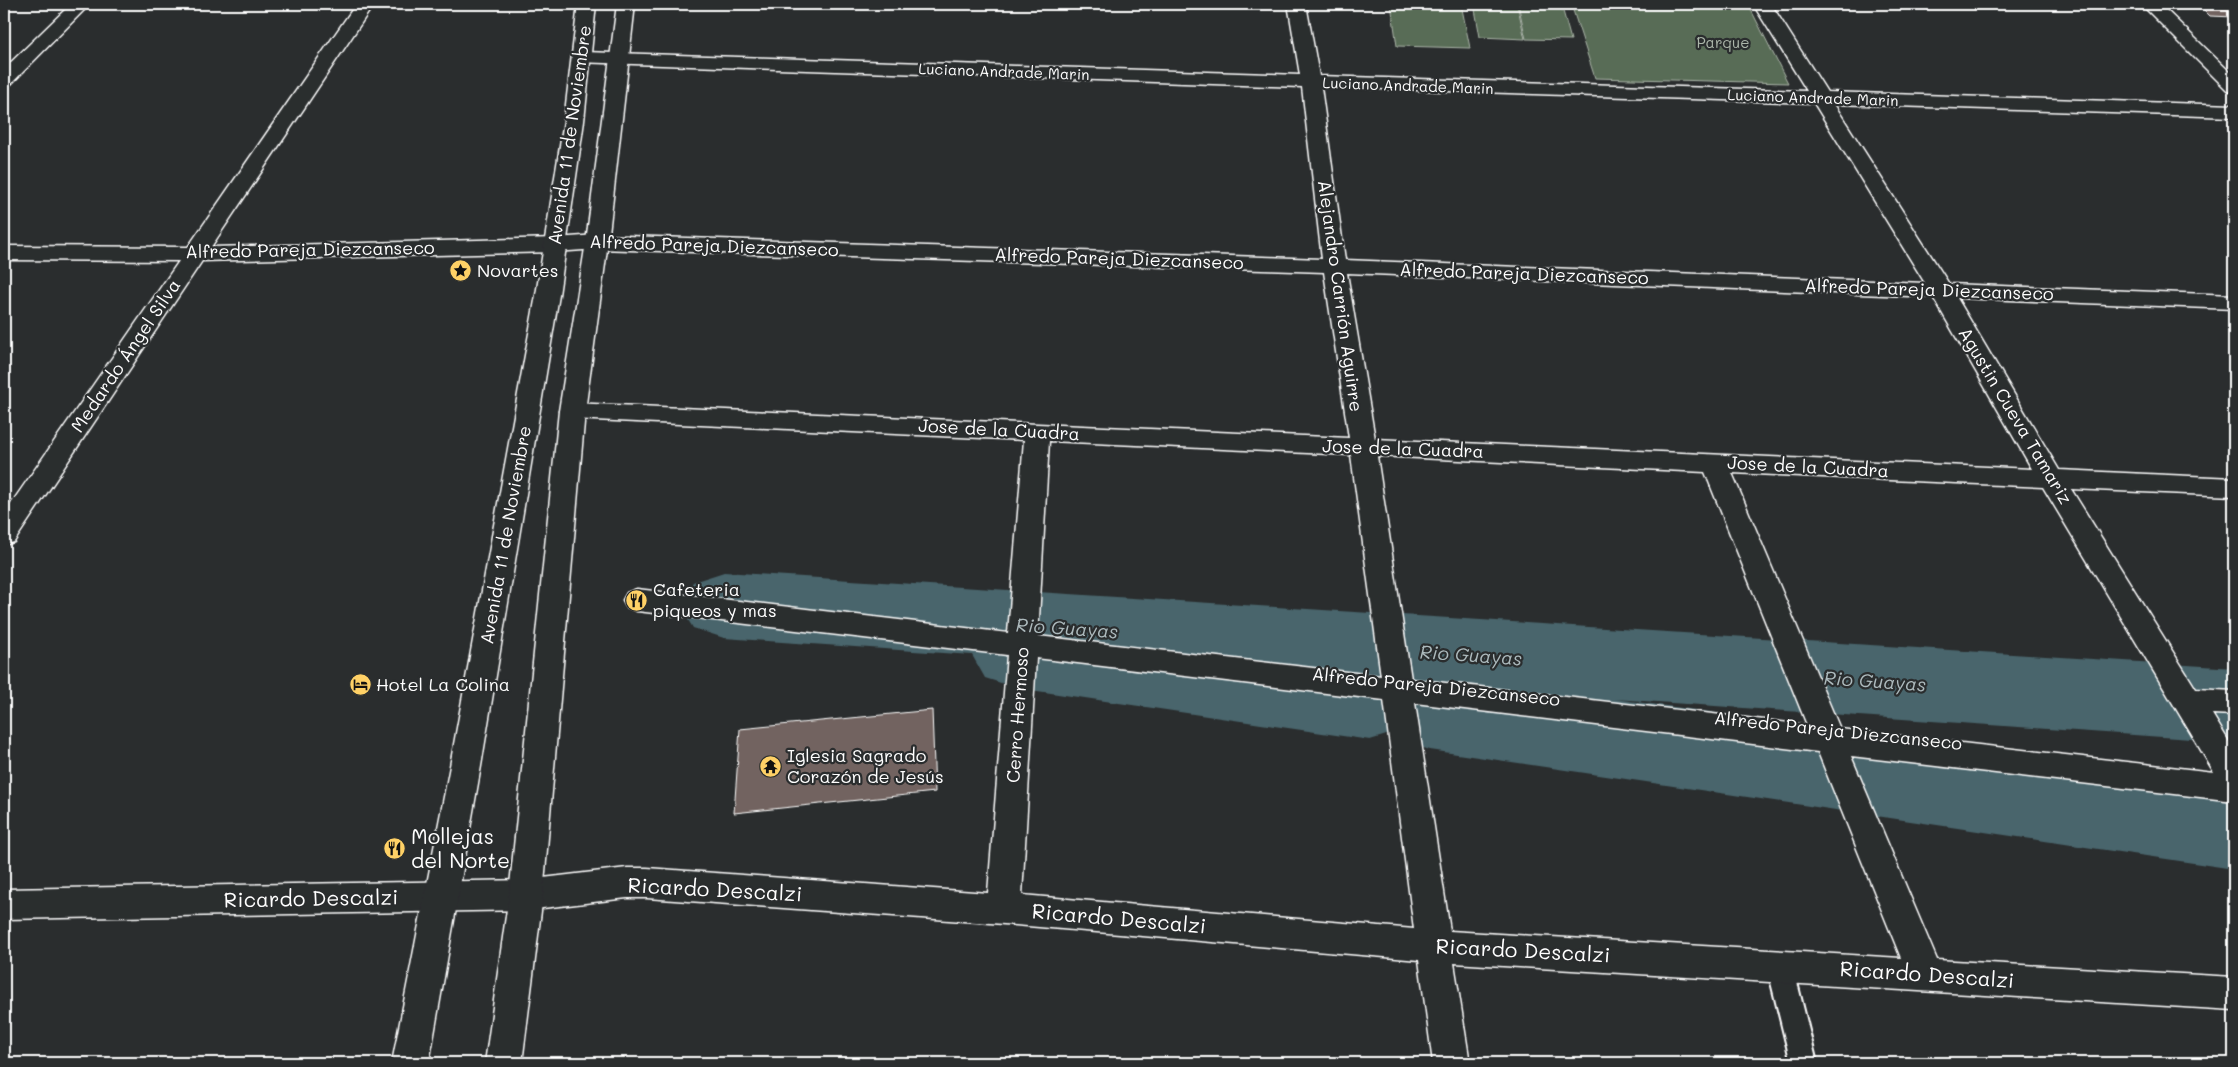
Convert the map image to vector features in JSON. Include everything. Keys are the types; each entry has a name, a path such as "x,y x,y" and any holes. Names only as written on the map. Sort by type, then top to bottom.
{"street":[{"path":"4,80 81,4"},
{"name":"Medardo Ángel Silva","path":"4,535 365,4"},
{"name":"Avenida 11 de Noviembre","path":"410,1063 443,896 556,245 583,58 587,4"},
{"path":"503,1063 526,895 572,411 597,242 626,4"},
{"name":"Alejandro Carrión Aguirre","path":"1297,4 1311,83 1334,266 1363,447 1451,1063"},
{"name":"Agustin Cueva Tamariz","path":"1762,4 1941,290 2052,480 2234,776"},
{"path":"2150,4 2234,86"},
{"name":"Luciano Andrade Marin","path":"583,58 1311,83 2234,111"},
{"name":"Alfredo Pareja Diezcanseco","path":"4,253 196,254 556,245 597,242 1334,266 2234,302"},
{"name":"Jose de la Cuadra","path":"572,411 2234,487"},
{"name":"Cerro Hermoso","path":"1004,909 1037,432"},
{"path":"1714,462 1925,974"},
{"name":"Alfredo Pareja Diezcanseco","path":"2234,776 637,600 2234,788"},
{"path":"2189,701 2234,704"},
{"name":"Ricardo Descalzi","path":"4,904 526,895 627,883 647,883 1004,909 1433,946 2234,994"}],"lane":[{"path":"1780,966 1804,1063"}],"green space":[{"path":"1391,4 1461,4 1470,48 1397,46"},
{"path":"1474,4 1517,4 1525,39 1480,37"},
{"path":"1518,4 1561,4 1571,40 1526,39"},
{"name":"Parque","path":"1571,4 1748,4 1788,83 1595,78"}],"building":[{"path":"2198,4 2234,4 2234,17 2210,16"},
{"path":"932,710 935,792 734,813 740,729"}],"waterway":[{"name":"Rio Guayas","path":"724,605 2234,705"},
{"name":"Rio Guayas","path":"1017,653 1370,703"},
{"name":"Rio Guayas","path":"1430,712 2234,826"}],"place":[{"name":"Novartes","path":"461,271"},
{"name":"Cafeteria piqueos y mas","path":"637,600"},
{"name":"Hotel La Colina","path":"360,685"},
{"name":"Iglesia Sagrado Corazón de Jesús","path":"771,766"},
{"name":"Mollejas del Norte","path":"395,849"}]}
